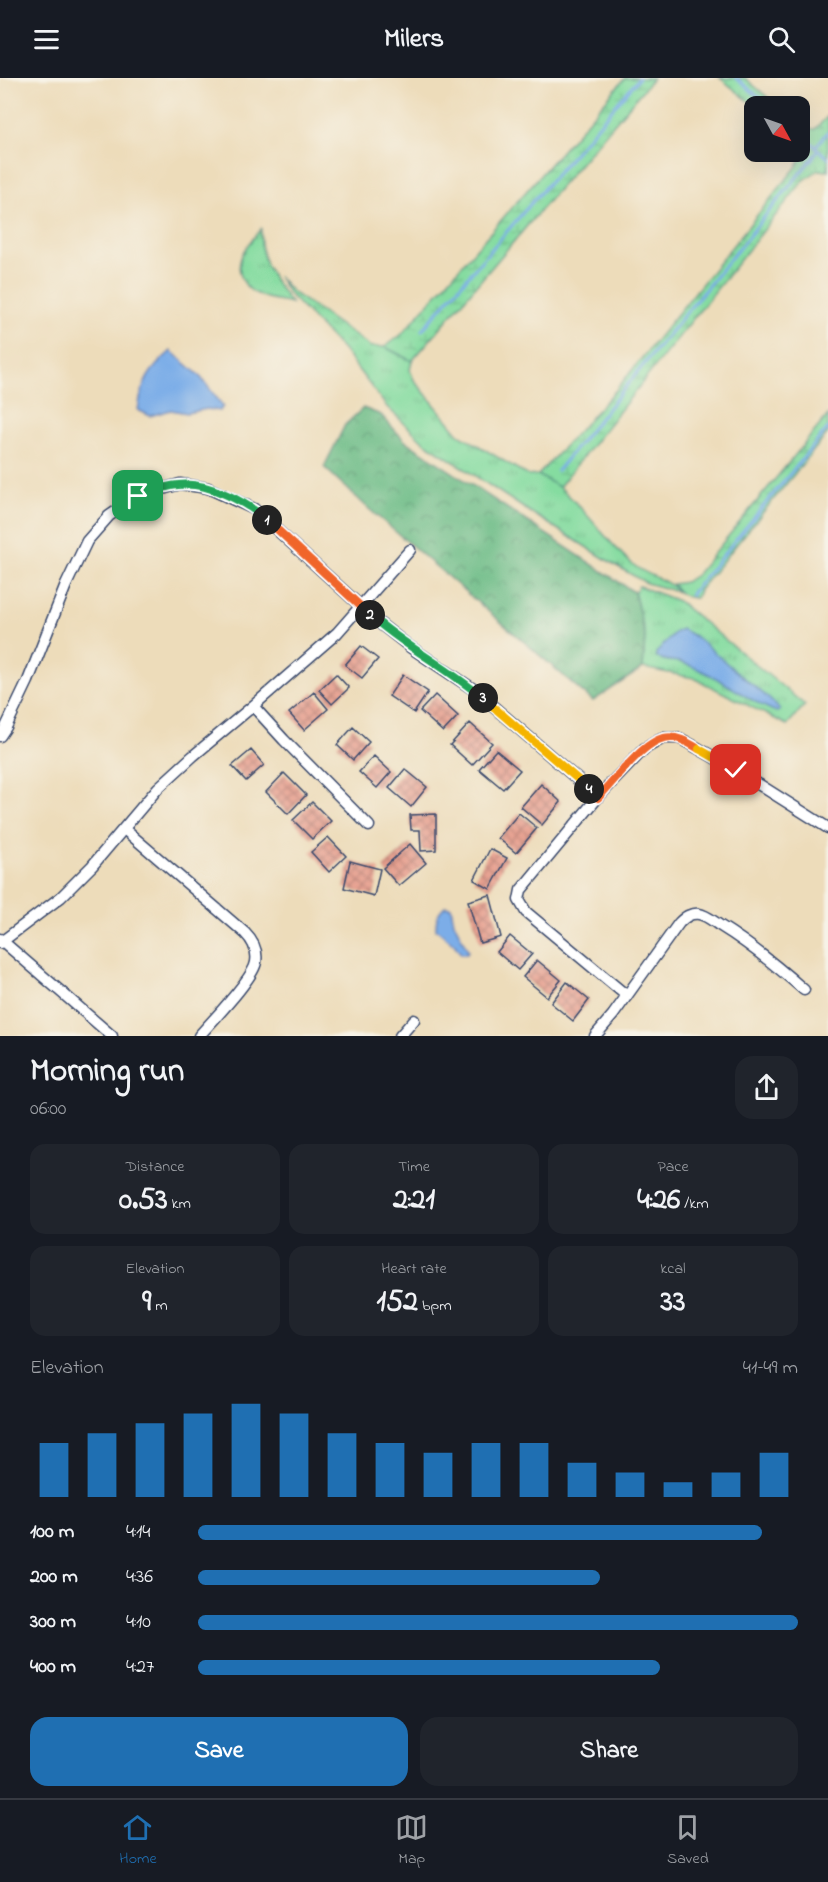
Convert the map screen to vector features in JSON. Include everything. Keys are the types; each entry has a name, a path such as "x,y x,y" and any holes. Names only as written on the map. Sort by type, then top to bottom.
{"street":[{"path":"0,736 28,681 66,585 87,540 109,516 138,496 180,484 208,488 254,509 361,606 410,647 473,689 598,798"},
{"path":"112,1036 1,941 61,897 92,866 158,788 337,633 410,550"},
{"path":"253,706 369,826"},
{"path":"627,996 526,912 519,900 521,890 598,798 644,749 663,738 679,738 736,770 828,828"},
{"path":"124,829 245,933 256,948 256,964 247,980 199,1036"},
{"path":"595,1036 686,916 702,914 734,934 804,990"},
{"path":"400,1036 414,1020"}],"green space":[{"path":"625,78 653,78 412,361 385,347 401,335"},
{"path":"720,78 745,78 766,96 744,97"},
{"path":"828,116 828,171 818,170 803,181 559,487 538,475 616,390 799,162 810,162 810,129 815,129"},
{"path":"261,229 264,260 278,286 291,303 266,298 249,288 242,279 239,265 243,252"},
{"path":"278,276 291,291 371,347 385,347 412,361 410,370 414,380 459,434 529,476 538,475 550,480 575,502 624,557 646,573 674,587 678,592 646,583 615,565 424,442 387,407 343,350 289,294"},
{"path":"363,408 381,415 405,441 634,592 645,635 643,668 593,701 369,509 324,467 345,425"},
{"path":"828,415 828,433 699,590 696,598 685,596 680,592 672,584 685,582 697,574"},
{"path":"639,586 678,601 805,705 787,725 694,678 643,668 645,635 634,592"}],"water":[{"path":"171,351 199,375 223,406 220,411 207,409 187,413 171,410 150,416 138,410 144,384 157,364"},
{"path":"681,629 707,646 780,710 777,712 768,708 693,667 656,657 656,653 674,633"},
{"path":"445,906 451,907 454,922 468,951 467,954 461,954 454,944 436,929 438,916"}],"building":[{"path":"361,646 378,659 362,678 345,665"},
{"path":"336,674 349,688 332,704 319,690"},
{"path":"403,675 428,692 414,713 389,696"},
{"path":"314,692 328,709 304,730 289,713"},
{"path":"435,695 458,716 443,732 420,711"},
{"path":"470,723 492,743 472,765 450,745"},
{"path":"353,727 369,742 353,760 337,745"},
{"path":"251,750 264,765 246,781 232,766"},
{"path":"496,750 520,770 503,789 479,769"},
{"path":"374,756 391,772 377,788 359,772"},
{"path":"405,769 427,787 411,807 389,788"},
{"path":"284,773 306,795 288,814 266,792"},
{"path":"541,784 561,802 542,825 521,807"},
{"path":"312,802 331,821 312,839 293,820"},
{"path":"519,813 537,828 516,853 498,838"},
{"path":"436,814 436,850 421,851 420,830 411,830 410,815"},
{"path":"328,837 346,856 329,872 311,852"},
{"path":"410,844 426,863 399,886 383,868"},
{"path":"490,849 507,858 490,889 474,880"},
{"path":"350,861 380,869 374,896 344,888"},
{"path":"490,895 501,937 480,943 468,901"},
{"path":"510,936 532,954 518,970 497,952"},
{"path":"537,960 561,980 547,997 523,977"},
{"path":"567,982 589,1000 573,1021 551,1003"}],"waterway":[{"path":"422,330 639,78"},
{"path":"736,78 758,96"},
{"path":"815,147 828,132"},
{"path":"810,142 828,158"},
{"path":"557,471 819,150"},
{"path":"690,595 828,428"}],"route":[{"path":"138,496 180,484 208,488 254,509 378,622 410,647 473,689 598,798 644,749 663,738 679,738 736,770"}]}
